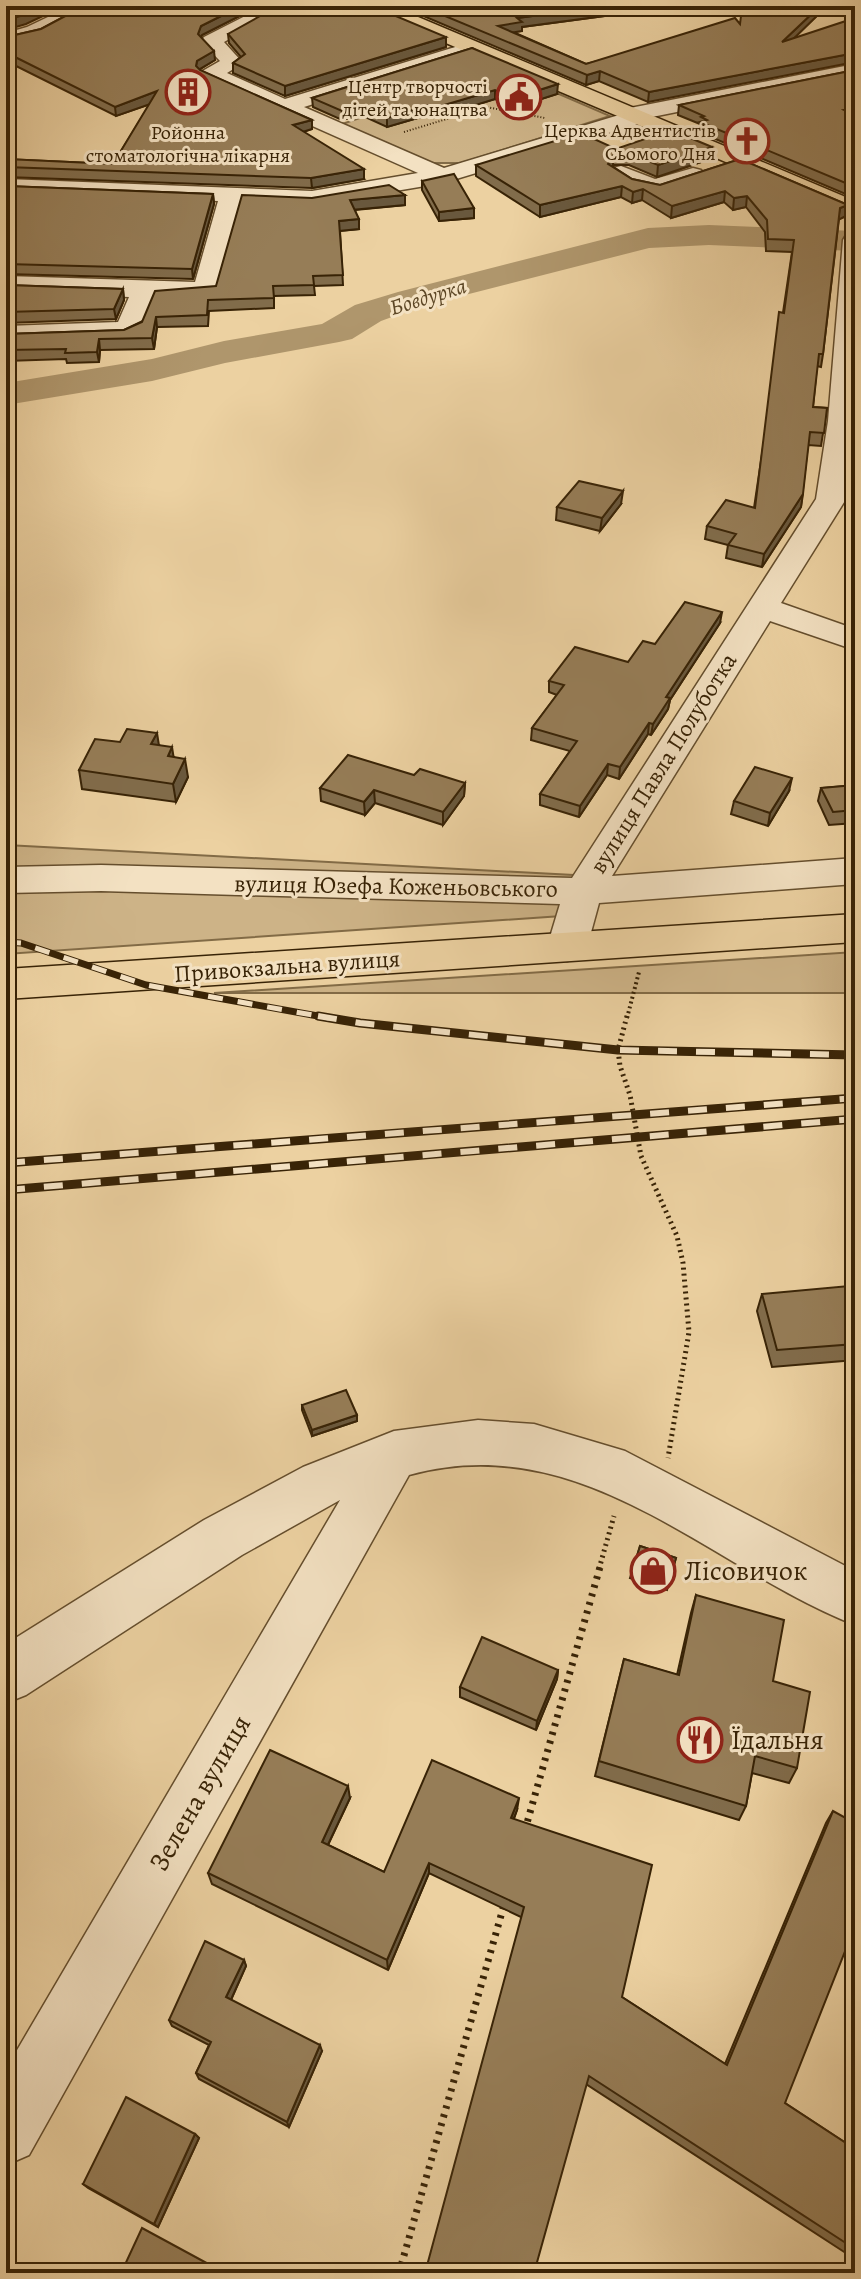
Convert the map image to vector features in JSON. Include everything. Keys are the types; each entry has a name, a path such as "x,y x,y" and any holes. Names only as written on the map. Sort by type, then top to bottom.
{"main road":[{"path":"375,6 855,210"},
{"path":"567,947 855,928"},
{"name":"Привокзальна вулиця","path":"6,984 567,947"}],"street":[{"path":"6,39 34,31 86,6"},
{"path":"280,6 211,41 233,63 209,73 443,176"},
{"path":"284,106 472,48"},
{"path":"6,186 312,198 443,176 633,116 855,70"},
{"path":"621,173 659,187 737,160"},
{"path":"6,284 144,290 206,289 231,197"},
{"name":"вулиця Павла Полуботка","path":"583,891 831,499 842,421 854,242"},
{"path":"6,334 124,330 132,325 144,290"},
{"path":"762,607 855,640"},
{"name":"вулиця Павла Полуботка","path":"583,891 855,871"},
{"name":"вулиця Юзефа Коженьовського","path":"6,880 101,878 583,891 567,947"},
{"path":"6,1676 257,1515 340,1473 394,1454 465,1442 526,1446 590,1461 644,1486 855,1599"},
{"name":"Зелена вулиця","path":"6,2132 394,1454"}],"path":[{"path":"368,143 486,107 601,128"},
{"path":"521,1844 644,1486 689,1332 677,1236 641,1156 618,1050 647,942"},
{"path":"399,2273 508,1890"}],"shaded area":[{"path":"522,78 610,116 461,163 432,163 339,125 410,101"},
{"path":"680,232 850,237 849,243 709,237 651,240 412,302 373,315 343,333 325,338 227,355 154,373 6,398 6,389 148,366 243,345 318,333 332,329 363,311 424,292 603,249 642,236"},
{"path":"6,845 592,876 576,915 6,954"},
{"path":"855,952 855,993 214,993"}],"building":[{"path":"6,6 44,6 6,20"},
{"path":"84,6 241,6 201,26 198,34 214,51 197,61 196,66 312,120 293,125 364,169 311,178 6,167 6,159 113,164 157,91 115,107 13,56 6,60 6,37 41,29"},
{"path":"278,6 372,6 446,37 285,86 233,63 245,54 228,34"},
{"path":"421,6 610,6 517,18 522,22 498,26 586,64 735,18 740,24 741,16 775,6 820,6 782,42 855,18 855,53 649,92 600,71 587,75"},
{"path":"472,48 558,84 514,98 495,90 387,118 361,105 342,111 312,98"},
{"path":"855,70 855,108 844,110 855,115 855,187 700,122 707,120 679,105"},
{"path":"671,130 712,147 658,165 630,154 614,154 608,164 632,179 660,185 740,159 848,205 840,208 823,354 819,354 813,407 827,408 824,433 810,432 803,494 764,554 728,545 736,534 707,526 726,500 755,508 779,312 784,313 794,240 768,239 767,220 747,196 734,198 725,191 672,206 643,189 633,192 622,186 540,205 476,165 581,133 616,149"},
{"path":"454,174 474,208 439,212 422,181"},
{"path":"389,185 405,195 350,200 359,219 339,221 343,275 313,276 314,285 273,286 274,298 208,300 207,315 156,317 152,338 99,339 97,352 6,350 6,334 124,330 142,322 155,291 216,286 242,195 312,198"},
{"path":"6,186 213,194 192,269 6,264"},
{"path":"6,285 123,289 114,309 6,312"},
{"path":"579,481 623,491 602,518 557,507"},
{"path":"685,602 722,612 666,697 670,698 653,724 649,723 620,767 608,764 580,806 540,794 577,741 532,728 564,685 549,681 575,647 628,662 643,641 655,644"},
{"path":"127,729 157,733 151,744 172,747 168,756 185,759 173,784 79,770 95,739 120,742"},
{"path":"348,755 414,775 420,769 465,783 443,812 374,790 364,802 320,788"},
{"path":"755,767 792,778 770,813 734,801"},
{"path":"855,785 855,810 833,812 821,788"},
{"path":"849,1286 855,1305 855,1344 777,1350 762,1294"},
{"path":"346,1390 357,1415 312,1430 302,1405"},
{"path":"640,1546 676,1558 668,1585 632,1573"},
{"name":"Їдальня","path":"696,1595 784,1620 773,1681 810,1692 797,1768 755,1756 746,1806 599,1761 624,1659 679,1675"},
{"path":"482,1637 558,1670 537,1721 460,1687"},
{"path":"270,1750 348,1786 322,1842 384,1872 432,1760 519,1798 511,1818 652,1865 622,1997 727,2065 833,1811 855,1823 855,1926 785,2103 855,2149 855,2249 589,2076 534,2273 425,2273 524,1907 429,1863 387,1960 208,1873"},
{"path":"205,1941 244,1960 226,1997 320,2045 287,2122 196,2073 211,2042 169,2020"},
{"path":"126,2097 195,2134 154,2224 83,2184"},
{"path":"142,2228 225,2273 122,2271"}],"waterway":[{"name":"Бовдурка","path":"6,394 152,370 224,352 339,331 368,313 410,299 648,238 709,235 855,241"}],"railway":[{"path":"6,942 21,943 146,985 329,1018"},
{"path":"318,1016 618,1050 855,1055"},
{"path":"6,1163 855,1098"},
{"path":"6,1190 855,1119"}],"place":[{"name":"Ройонна стоматологічна лікарня","path":"188,92"},
{"name":"Центр творчості дітей та юнацтва","path":"519,97"},
{"name":"Церква Адвентистів Сьомого Дня","path":"747,141"},
{"name":"Лісовичок","path":"653,1571"},
{"name":"Їдальня","path":"700,1740"}]}
